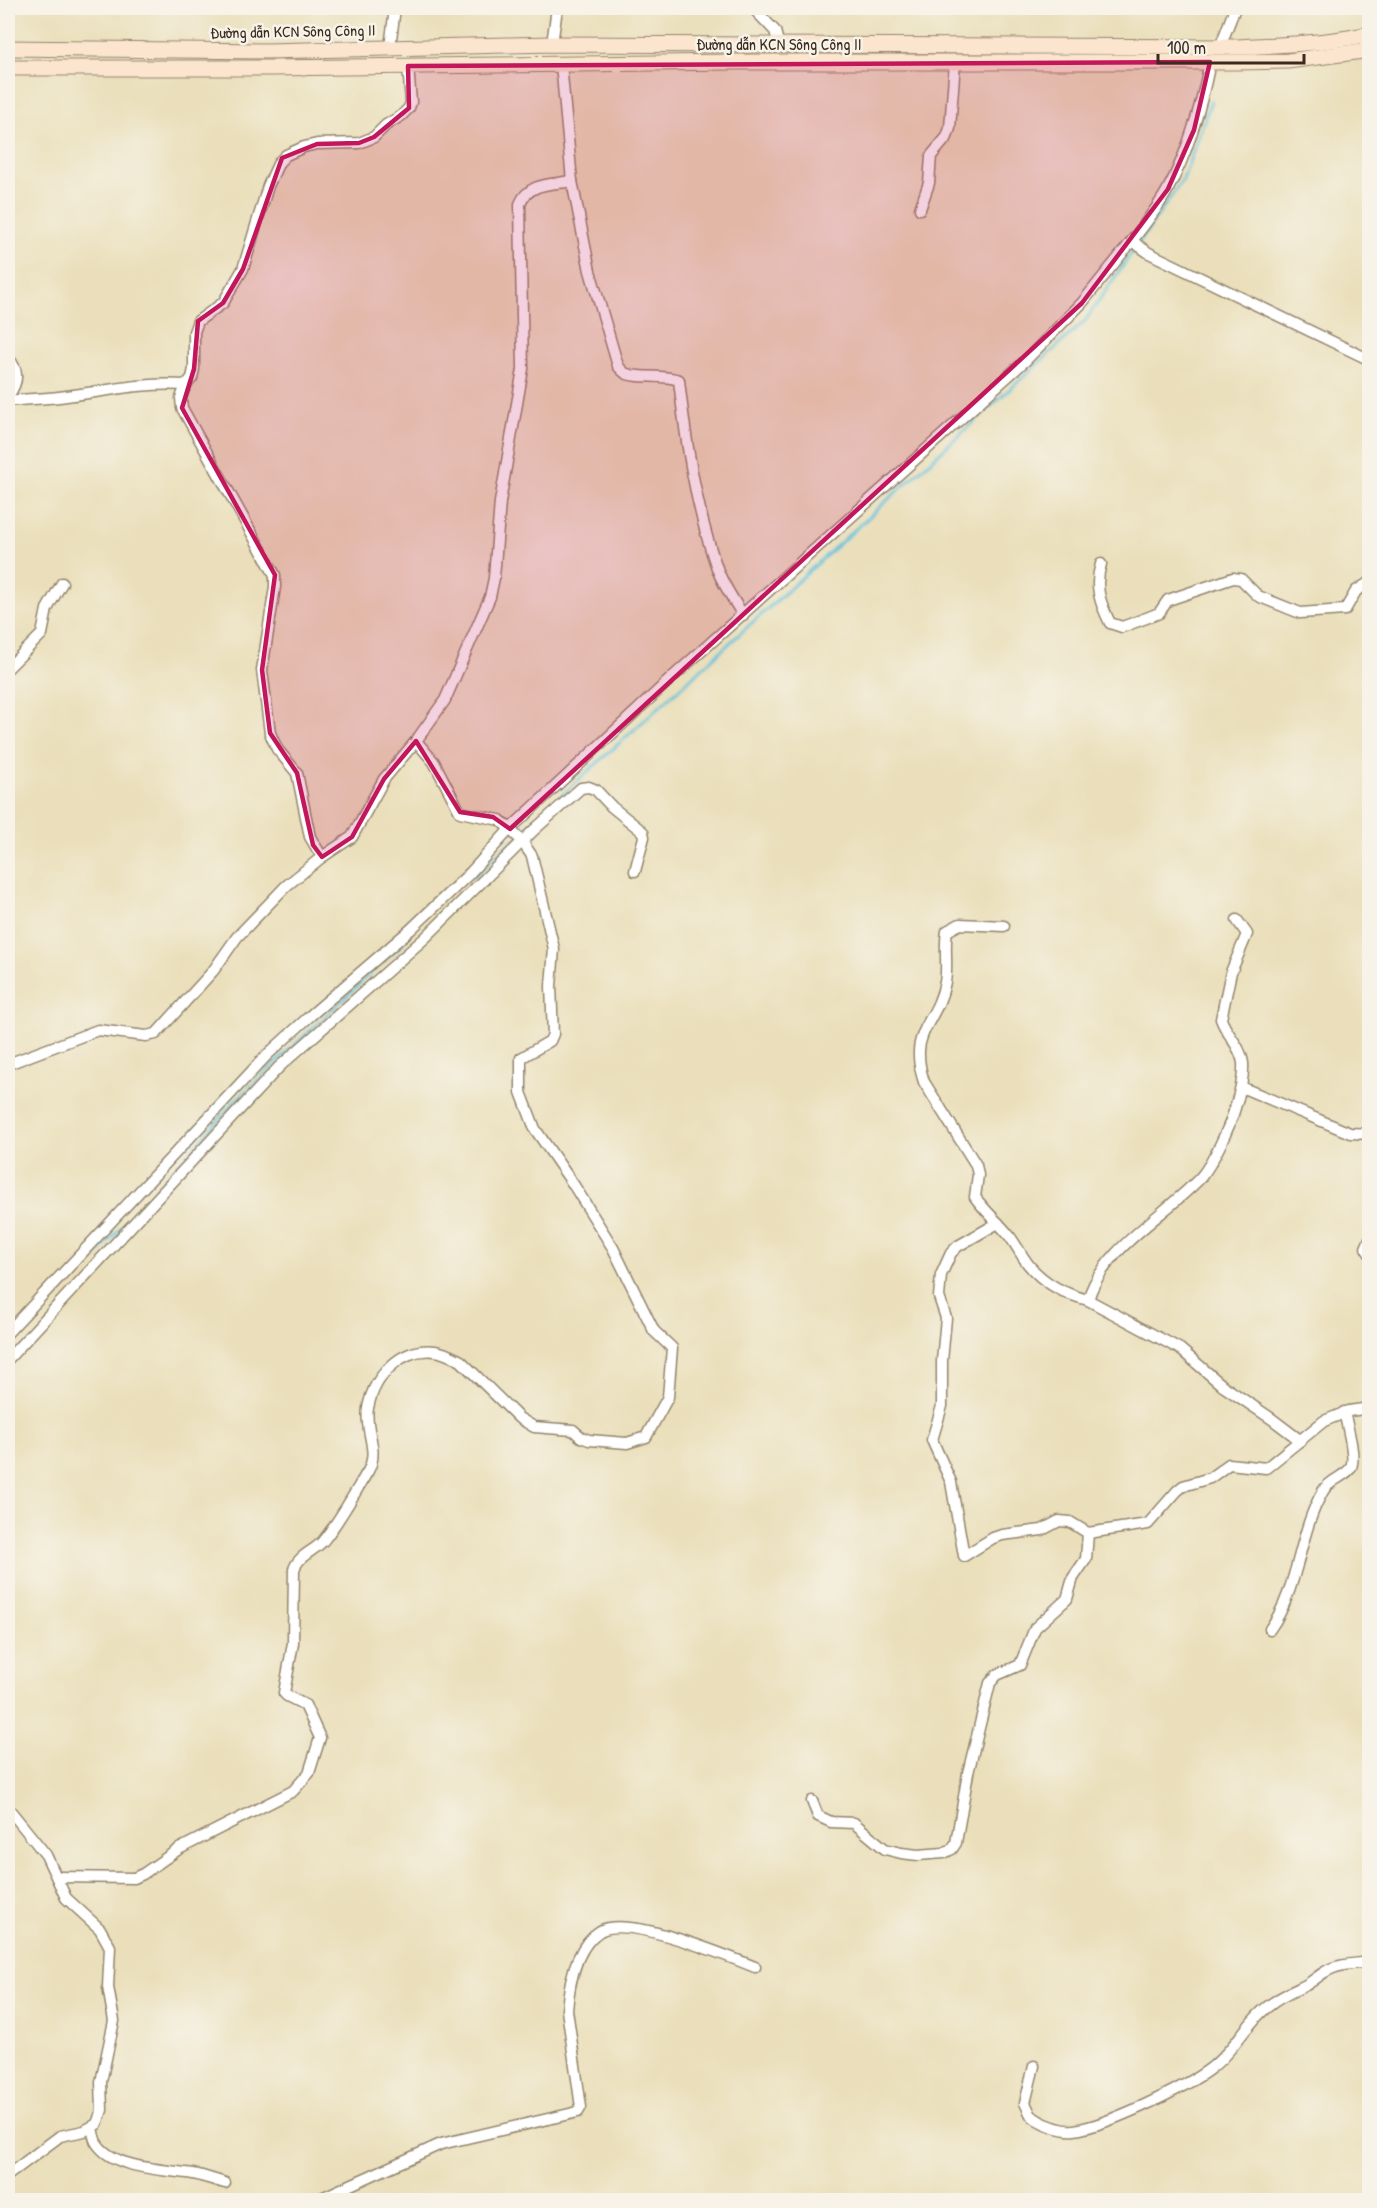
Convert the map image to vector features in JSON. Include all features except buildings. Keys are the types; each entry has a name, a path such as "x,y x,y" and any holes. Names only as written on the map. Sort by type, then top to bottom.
{"street":[{"path":"390,47 394,8"},
{"path":"552,44 557,8"},
{"path":"753,8 776,31 779,46"},
{"path":"1220,47 1235,8"},
{"name":"Đường dẫn KCN Sông Công II","path":"8,68 561,64 734,54 779,46 1220,47 1289,45 1370,34"},
{"name":"Đường dẫn KCN Sông Công II","path":"8,48 267,51 552,44 734,54 955,62 1288,61 1370,50"},
{"path":"920,209 929,183 931,156 947,137 950,128 955,62"},
{"path":"8,1359 161,1196 248,1098 279,1067 425,938 518,836 677,674 1025,361 1082,303 1134,242 1161,201 1179,166 1201,107 1210,62"},
{"path":"561,64 572,181 590,271 618,366 624,373 632,375 670,376 679,380 683,417 702,519 719,572 743,615"},
{"path":"322,857 310,837 297,773 277,748 270,733 262,670 275,575 182,408 181,398 186,385 192,378 194,369 194,332 198,321 223,303 243,269 268,186 279,162 286,155 304,147 317,144 359,143 374,137 409,108 411,102 408,66"},
{"path":"8,1064 98,1030 146,1036 156,1034 213,971 237,937 293,879 352,837 384,779 416,741 445,700 490,597 494,578 500,502 523,369 520,204 525,193 534,188 572,181"},
{"path":"1134,242 1149,253 1370,360"},
{"path":"8,358 17,376 15,387 8,398"},
{"path":"8,398 58,397 157,383 186,385"},
{"path":"1101,564 1097,578 1099,597 1110,623 1122,627 1159,613 1168,600 1233,578 1241,579 1258,596 1300,613 1345,610 1356,591 1370,582"},
{"path":"8,668 42,634 47,609 62,583"},
{"path":"57,1877 126,1879 143,1874 179,1849 294,1791 309,1773 320,1738 306,1705 284,1693 293,1643 294,1569 299,1559 321,1543 369,1468 374,1454 368,1409 373,1391 381,1376 392,1364 406,1355 420,1351 448,1354 461,1361 519,1418 534,1427 573,1430 585,1440 627,1443 649,1434 670,1390 672,1347 654,1331 613,1248 573,1184 538,1136 521,1092 520,1058 550,1041 553,1034 551,986 555,957 536,863 518,836 500,820 460,812 434,762 416,741"},
{"path":"8,1332 267,1055 410,930 470,873 518,836 534,830 581,788 589,787 596,790 612,807 643,832 644,837 634,871"},
{"path":"1088,1300 1093,1284 1112,1257 1204,1173 1231,1124 1241,1087 1243,1065 1242,1057 1221,1019 1231,972 1247,934 1237,921"},
{"path":"1004,926 960,924 947,931 945,984 942,995 921,1036 918,1052 924,1082 978,1170 975,1197 1009,1235 1028,1264 1041,1278 1055,1288 1088,1300 1180,1350 1223,1386 1301,1441"},
{"path":"1241,1087 1350,1133 1370,1134"},
{"path":"150,1180 161,1196"},
{"path":"998,1223 958,1246 946,1263 939,1290 946,1318 942,1361 942,1406 932,1440 953,1490 963,1555 966,1556 993,1538 1042,1530 1059,1521 1070,1522 1088,1533 1148,1524 1183,1486 1210,1478 1229,1464 1266,1468 1324,1421 1344,1412 1370,1408"},
{"path":"1370,1239 1366,1248 1370,1254"},
{"path":"1270,1629 1287,1598 1310,1518 1324,1490 1331,1481 1350,1470 1352,1465 1351,1446 1344,1412"},
{"path":"812,1802 818,1816 831,1822 854,1823 885,1849 918,1855 944,1853 952,1850 956,1843 968,1773 990,1683 997,1675 1020,1665 1035,1628 1065,1603 1073,1578 1086,1559 1088,1533"},
{"path":"8,1808 46,1855 66,1898 100,1929 111,1947 108,1987 114,2021 101,2082 101,2117 92,2128 60,2136 8,2175"},
{"path":"317,2200 441,2144 578,2112 581,2107 567,2010 568,1994 577,1961 592,1938 602,1930 613,1928 638,1930 675,1937 755,1967"},
{"path":"1034,2066 1025,2103 1032,2116 1072,2131 1110,2119 1168,2093 1210,2069 1224,2057 1251,2023 1273,2002 1312,1982 1326,1971 1370,1962"},
{"path":"92,2128 96,2142 108,2154 124,2162 151,2169 194,2174 225,2183"}],"highlighted area":[{"path":"1210,62 1194,130 1168,189 1082,303 510,829 493,817 460,812 416,741 384,779 352,837 322,857 313,845 297,773 270,733 262,670 275,575 182,408 194,369 198,321 223,303 243,269 282,158 317,144 359,143 374,137 409,108 408,66"}],"waterway":[{"path":"1139,243 1183,179 1211,101"},
{"path":"520,833 1085,321 1135,248"},
{"path":"474,876 515,838"},
{"path":"8,1346 102,1249 236,1100 403,943"}]}
